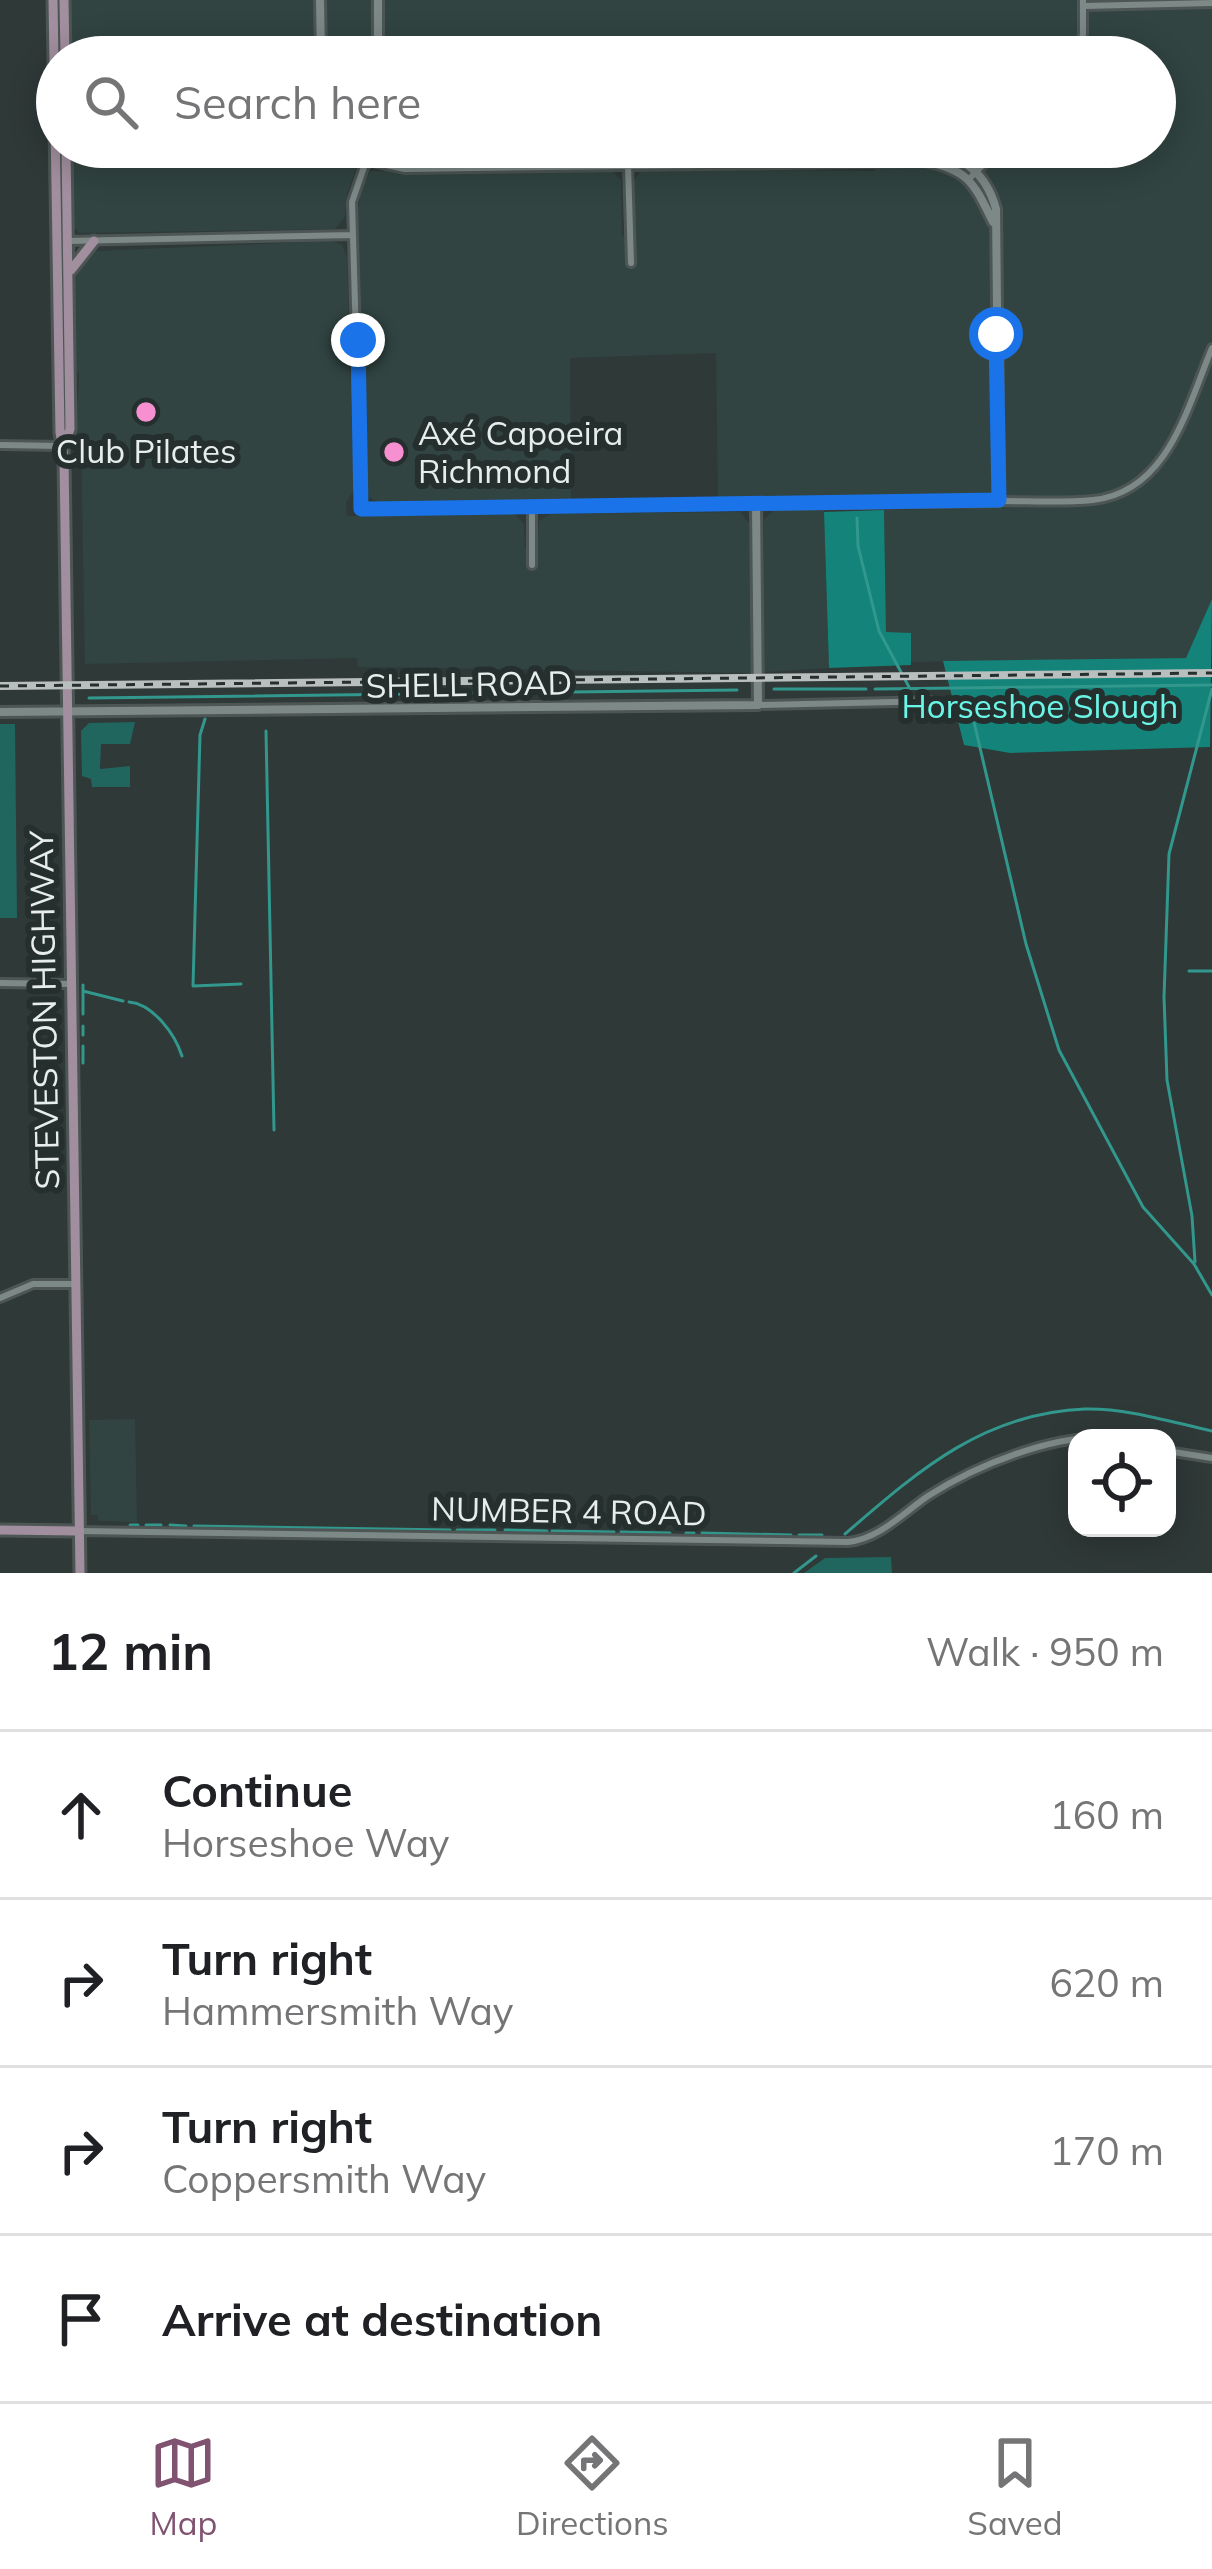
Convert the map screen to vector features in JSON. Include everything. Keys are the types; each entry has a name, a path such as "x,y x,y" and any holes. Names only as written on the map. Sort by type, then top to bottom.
{"main road":[{"name":"STEVESTON HIGHWAY","path":"52,0 54,36"},
{"path":"64,0 65,36"},
{"name":"STEVESTON HIGHWAY","path":"60,168 68,274 70,429 64,446"},
{"name":"STEVESTON HIGHWAY","path":"66,168 59,430 64,446 80,1573"},
{"path":"68,274 94,241"},
{"name":"NUMBER 4 ROAD","path":"0,1531 79,1531"}],"street":[{"path":"320,0 321,36"},
{"path":"378,0 378,36"},
{"path":"1082,36 1084,3 1212,3"},
{"path":"365,168 353,197 361,509 1090,500 1120,494 1141,482 1166,454 1212,348"},
{"path":"628,168 631,263"},
{"path":"965,168 973,175 994,223 999,500"},
{"path":"973,175 980,168"},
{"path":"63,241 353,235"},
{"path":"1201,375 1211,379"},
{"path":"0,445 64,446"},
{"path":"756,505 758,705"},
{"path":"532,507 532,565"},
{"name":"SHELL ROAD","path":"0,712 938,701"},
{"path":"0,983 70,984"},
{"path":"0,1298 33,1284 74,1283"},
{"name":"NUMBER 4 ROAD","path":"79,1531 856,1542 942,1488 998,1462 1068,1439"},
{"path":"1176,1452 1212,1458"}],"shaded area":[{"path":"69,0 315,0 316,36 69,36"},
{"path":"323,0 374,0 375,36 324,36"},
{"path":"382,0 1212,0 1212,599 1187,658 911,662 910,634 886,633 884,510 965,509 966,498 718,497 716,353 570,358 571,501 380,503 366,489 358,212 361,188 370,171 611,170 621,180 622,236 635,236 634,180 648,169 1176,168 1176,36 382,36"},
{"path":"72,168 357,168 345,217 335,229 79,233 71,223"},
{"path":"332,241 342,245 347,257 354,490 346,502 347,516 515,514 524,524 525,548 537,548 539,521 550,514 740,512 750,525 752,673 358,667 357,658 85,664 81,438 74,437 79,384 79,373 73,367 75,271 91,251"},
{"path":"824,510 829,668 764,672 764,519 774,511"},
{"path":"135,1419 137,1522 98,1521 98,1515 91,1515 89,1420"}],"green space":[{"path":"884,510 886,632 911,633 911,665 829,668 824,512"},
{"name":"Horseshoe Slough","path":"1212,599 1210,747 1010,753 964,745 943,661 1186,658"},
{"path":"135,722 130,744 101,744 100,769 130,766 130,787 92,787 91,779 82,776 81,731 89,723"},
{"path":"0,724 15,724 17,918 0,918"},
{"path":"891,1557 892,1573 804,1573 825,1558"}],"waterway":[{"path":"857,518 858,546 879,631 909,687"},
{"path":"875,689 1212,685"},
{"path":"774,689 866,689"},
{"path":"1195,1262 1192,1216 1167,1080 1164,997 1169,854 1212,689"},
{"path":"89,698 737,690"},
{"path":"970,705 1026,944 1059,1050 1143,1207 1194,1264 1212,1295"},
{"path":"205,719 200,735 193,986 241,984"},
{"path":"266,731 274,1130"},
{"path":"1189,971 1212,971"},
{"path":"83,985 83,1014"},
{"path":"83,991 123,1001"},
{"path":"129,1002 146,1008 162,1022 182,1056"},
{"path":"83,1026 83,1035"},
{"path":"83,1046 83,1063"},
{"path":"845,1534 954,1449 1015,1421 1101,1409 1212,1431"},
{"path":"130,1525 138,1525"},
{"path":"146,1525 161,1525"},
{"path":"170,1525 186,1526"},
{"path":"194,1526 450,1530"},
{"path":"457,1530 495,1530"},
{"path":"505,1530 547,1531"},
{"path":"552,1531 614,1532"},
{"path":"621,1532 670,1533"},
{"path":"686,1533 694,1533"},
{"path":"702,1533 791,1535"},
{"path":"799,1535 822,1535"},
{"path":"794,1573 816,1556"}],"railway":[{"path":"0,686 1212,673"}],"place":[{"name":"Club Pilates","path":"146,412"},
{"name":"Axé Capoeira Richmond","path":"394,452"}],"route":[{"path":"358,340 361,509 368,509 999,500 996,334"}]}
